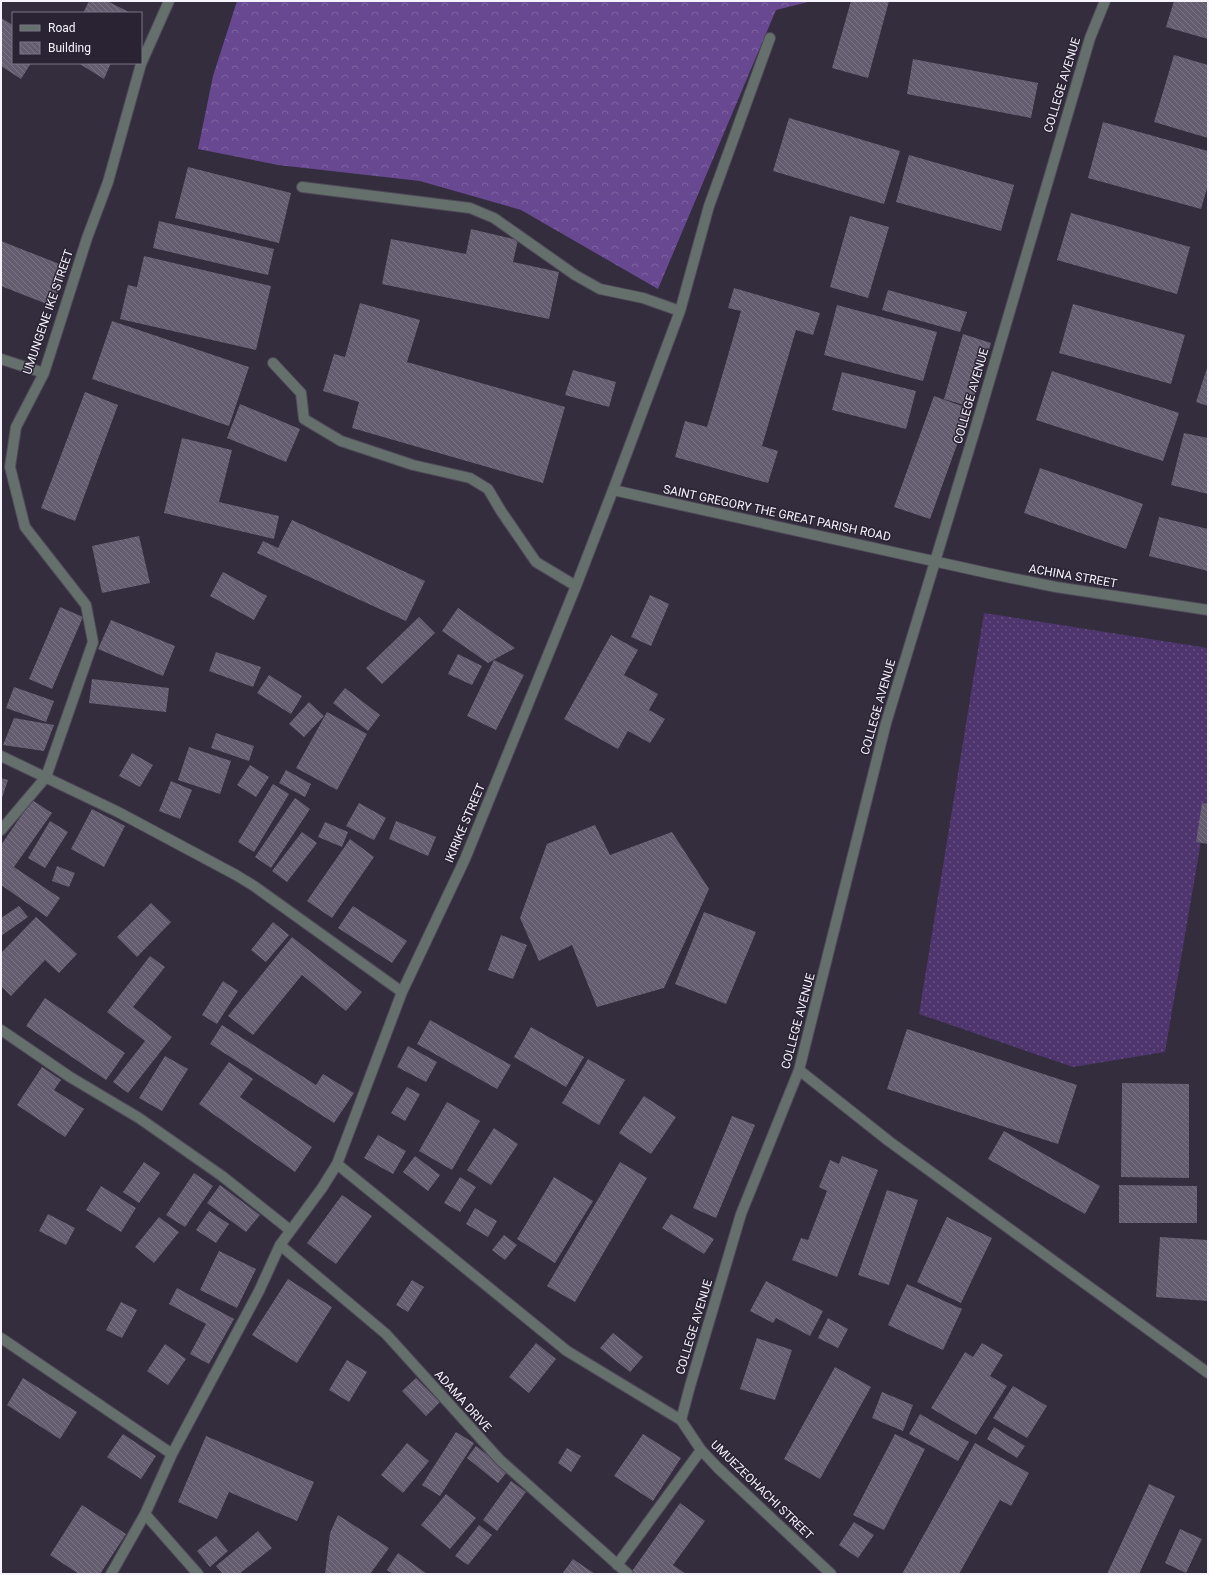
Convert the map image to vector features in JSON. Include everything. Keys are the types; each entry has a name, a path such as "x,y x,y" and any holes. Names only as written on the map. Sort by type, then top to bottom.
{"street":[{"name":"UMUNGENE IKE STREET","path":"142,62 169,1"},
{"name":"COLLEGE AVENUE","path":"681,1420 741,1214 799,1070 886,722 1090,38 1105,1"},
{"name":"IKIRIKE STREET","path":"111,1574 145,1514 172,1454 259,1291 280,1245 322,1188 337,1164 402,992 465,859 576,586 613,490 680,311 709,206 770,38"},
{"name":"UMUNGENE IKE STREET","path":"46,777 93,642 86,605 25,527 10,467 16,427 44,373 87,238 108,182 141,64"},
{"path":"302,187 470,208 494,218 574,276 600,289 643,298 680,311"},
{"path":"1,359 44,373"},
{"path":"273,363 301,393 304,419 341,441 412,465 470,478 479,482 488,489 501,511 536,562 576,586"},
{"name":"SAINT GREGORY THE GREAT PARISH ROAD","path":"613,490 935,561"},
{"name":"ACHINA STREET","path":"935,561 1056,587 1208,610"},
{"path":"1,756 118,812 242,879 402,992"},
{"path":"1,830 46,777"},
{"path":"1,1030 70,1077 139,1118 222,1176 290,1230"},
{"path":"799,1070 890,1142 1208,1373"},
{"path":"337,1164 567,1351 681,1420"},
{"name":"ADAMA DRIVE","path":"280,1245 386,1334 500,1460 628,1574"},
{"path":"1,1338 172,1454"},
{"name":"UMUEZEOHACHI STREET","path":"681,1420 701,1450 831,1574"},
{"path":"617,1565 701,1450"},
{"path":"145,1514 198,1574"}],"shaded area":[{"path":"984,613 1208,648 1208,800 1165,1052 1073,1067 919,1014"}],"green space":[{"path":"237,1 812,1 776,10 658,289 521,210 420,181 278,165 198,149 213,76"}],"building":[{"path":"89,1 107,1 129,12 84,12"},
{"path":"851,1 889,1 868,78 832,68"},
{"path":"1174,1 1208,1 1208,39 1166,27"},
{"path":"1,18 12,24 12,64 30,64 21,79 1,66"},
{"path":"1174,55 1208,65 1208,138 1154,122"},
{"path":"913,59 1038,83 1031,118 907,94"},
{"path":"80,64 111,64 104,79"},
{"path":"789,118 900,151 884,204 773,171"},
{"path":"1103,122 1208,151 1208,185 1201,209 1088,178"},
{"path":"909,155 1014,185 1001,231 896,202"},
{"path":"188,167 291,193 279,243 175,218"},
{"path":"1071,213 1190,247 1177,294 1057,260"},
{"path":"850,216 889,227 868,298 830,287"},
{"path":"159,221 274,249 268,275 153,248"},
{"path":"471,229 518,240 513,262 559,272 549,319 382,284 391,239 466,254"},
{"path":"1,241 67,267 52,306 1,286"},
{"path":"144,256 271,286 256,350 120,319 128,285 137,287"},
{"path":"734,288 820,313 813,335 796,330 762,446 778,451 768,483 675,457 685,421 707,427 741,311 728,308"},
{"path":"888,290 967,312 960,332 882,310"},
{"path":"360,303 420,320 407,362 565,407 543,483 352,428 359,402 323,391 334,354 345,357"},
{"path":"1073,304 1185,335 1171,384 1059,353"},
{"path":"837,305 937,332 923,381 824,355"},
{"path":"112,321 249,367 229,426 92,379"},
{"path":"963,334 991,343 971,407 944,399"},
{"path":"1208,365 1208,406 1196,402"},
{"path":"573,370 616,382 609,407 565,395"},
{"path":"1052,371 1179,413 1163,461 1036,420"},
{"path":"842,372 916,391 906,429 832,410"},
{"path":"85,392 118,405 75,521 41,508"},
{"path":"934,396 970,409 930,519 894,507"},
{"path":"240,404 300,429 286,462 227,438"},
{"path":"1184,433 1208,438 1208,494 1171,485"},
{"path":"182,438 232,450 219,502 279,516 274,539 164,513"},
{"path":"1040,468 1143,504 1126,549 1024,513"},
{"path":"1159,517 1208,529 1208,571 1149,556"},
{"path":"292,520 425,581 406,621 257,553 263,541 278,548"},
{"path":"139,536 150,583 102,593 92,546"},
{"path":"223,572 267,596 254,620 210,596"},
{"path":"650,595 669,604 651,646 631,637"},
{"path":"60,607 83,617 52,689 29,679"},
{"path":"458,608 515,648 488,663 442,631"},
{"path":"419,617 435,633 382,684 366,668"},
{"path":"111,620 175,646 163,676 98,649"},
{"path":"611,635 638,650 624,675 658,694 649,710 665,719 650,743 628,731 618,749 564,719"},
{"path":"216,652 261,667 253,687 209,671"},
{"path":"458,654 482,666 472,685 448,674"},
{"path":"494,660 524,675 496,730 467,716"},
{"path":"269,675 302,696 291,714 257,693"},
{"path":"92,679 169,688 166,712 89,703"},
{"path":"14,687 54,701 46,722 6,708"},
{"path":"345,688 380,715 368,731 333,703"},
{"path":"309,702 324,716 304,737 289,724"},
{"path":"327,712 367,734 337,790 296,768"},
{"path":"14,718 54,725 44,751 3,745"},
{"path":"216,733 254,746 249,761 211,748"},
{"path":"189,747 231,761 220,794 178,780"},
{"path":"132,753 153,765 140,787 119,776"},
{"path":"250,765 269,777 256,797 237,785"},
{"path":"286,770 311,784 305,797 279,783"},
{"path":"1,778 8,780 1,801"},
{"path":"171,781 192,790 180,819 159,811"},
{"path":"273,784 289,794 254,852 238,842"},
{"path":"295,798 310,809 271,868 255,857"},
{"path":"32,800 52,813 14,867 60,898 47,917 1,885 1,845"},
{"path":"359,803 386,818 374,840 346,826"},
{"path":"1202,803 1208,804 1208,844 1196,842"},
{"path":"92,809 125,826 104,867 71,849"},
{"path":"50,821 68,832 45,868 28,858"},
{"path":"396,821 436,837 428,856 389,839"},
{"path":"325,822 348,832 342,847 318,837"},
{"path":"595,825 610,855 672,832 709,889 664,988 597,1007 572,945 539,961 520,918 547,844"},
{"path":"302,832 317,843 287,882 272,871"},
{"path":"350,839 374,857 332,918 307,901"},
{"path":"57,866 75,873 69,887 52,881"},
{"path":"151,903 171,922 137,957 117,937"},
{"path":"19,906 28,917 1,936 1,918"},
{"path":"353,906 407,941 392,963 338,928"},
{"path":"704,912 756,932 726,1004 675,984"},
{"path":"36,917 77,954 59,973 45,960 11,996 1,986 1,953"},
{"path":"273,922 289,935 266,962 251,950"},
{"path":"501,935 527,945 513,979 488,970"},
{"path":"292,937 362,992 346,1011 302,975 253,1035 228,1016"},
{"path":"150,956 165,967 133,1007 172,1037 128,1093 113,1082 145,1041 107,1012"},
{"path":"223,981 238,991 217,1024 202,1015"},
{"path":"45,998 125,1053 106,1080 26,1026"},
{"path":"430,1020 511,1065 497,1089 417,1044"},
{"path":"222,1025 316,1085 323,1074 354,1093 334,1123 210,1044"},
{"path":"531,1027 584,1057 566,1087 514,1057"},
{"path":"907,1029 1077,1085 1058,1144 887,1089"},
{"path":"408,1046 437,1062 426,1082 397,1067"},
{"path":"165,1056 188,1069 162,1111 139,1098"},
{"path":"588,1059 625,1080 599,1125 562,1103"},
{"path":"229,1062 253,1079 240,1097 312,1147 295,1172 199,1104"},
{"path":"42,1067 61,1080 54,1090 84,1109 65,1137 17,1105"},
{"path":"1122,1083 1189,1084 1189,1178 1121,1177"},
{"path":"407,1087 420,1094 405,1121 391,1113"},
{"path":"644,1096 676,1117 651,1154 619,1133"},
{"path":"447,1102 480,1121 452,1170 419,1151"},
{"path":"732,1116 755,1125 716,1218 693,1208"},
{"path":"494,1128 518,1144 491,1185 467,1170"},
{"path":"1004,1131 1100,1186 1085,1214 988,1159"},
{"path":"378,1135 406,1151 393,1174 364,1158"},
{"path":"415,1156 440,1175 428,1191 403,1172"},
{"path":"842,1156 878,1170 837,1277 792,1260 801,1238 808,1240 827,1191 819,1187 830,1160 839,1164"},
{"path":"144,1162 160,1173 139,1203 123,1192"},
{"path":"620,1162 647,1178 575,1302 547,1286"},
{"path":"194,1173 213,1186 185,1227 166,1215"},
{"path":"460,1177 476,1187 460,1212 444,1203"},
{"path":"554,1177 593,1201 555,1263 517,1239"},
{"path":"220,1185 260,1215 246,1232 207,1203"},
{"path":"1119,1185 1197,1186 1197,1223 1119,1223"},
{"path":"101,1186 136,1208 121,1232 86,1210"},
{"path":"887,1190 918,1200 889,1285 858,1275"},
{"path":"342,1195 372,1216 336,1264 307,1243"},
{"path":"475,1208 497,1221 488,1237 466,1224"},
{"path":"209,1211 229,1224 216,1243 196,1230"},
{"path":"48,1214 75,1228 66,1245 39,1231"},
{"path":"671,1214 714,1239 704,1254 662,1228"},
{"path":"159,1217 179,1232 154,1263 135,1247"},
{"path":"947,1217 992,1238 961,1303 917,1282"},
{"path":"504,1235 517,1245 505,1260 492,1250"},
{"path":"1160,1237 1208,1240 1208,1301 1156,1297"},
{"path":"219,1251 256,1269 237,1308 200,1290"},
{"path":"288,1279 332,1307 297,1363 252,1335"},
{"path":"412,1280 424,1287 408,1312 396,1305"},
{"path":"766,1281 823,1311 810,1336 776,1318 773,1323 750,1311"},
{"path":"907,1284 962,1309 943,1350 888,1325"},
{"path":"177,1288 234,1319 209,1364 190,1354 206,1324 169,1304"},
{"path":"121,1302 137,1310 122,1338 106,1330"},
{"path":"828,1318 848,1329 838,1348 818,1338"},
{"path":"613,1333 643,1357 630,1372 600,1348"},
{"path":"757,1338 792,1350 775,1400 740,1389"},
{"path":"536,1343 556,1359 529,1393 509,1377"},
{"path":"982,1343 1003,1355 990,1376 1007,1386 976,1435 931,1408 965,1352 973,1357"},
{"path":"165,1344 186,1359 168,1385 147,1371"},
{"path":"347,1360 367,1372 349,1402 329,1390"},
{"path":"835,1367 871,1387 820,1479 784,1459"},
{"path":"23,1378 77,1412 60,1439 7,1405"},
{"path":"416,1378 440,1402 426,1416 402,1391"},
{"path":"1013,1386 1047,1406 1027,1438 993,1418"},
{"path":"882,1392 913,1405 903,1431 872,1418"},
{"path":"920,1414 969,1442 958,1461 909,1434"},
{"path":"994,1427 1025,1446 1017,1458 987,1439"},
{"path":"456,1432 474,1443 440,1496 422,1485"},
{"path":"123,1434 156,1456 141,1479 107,1457"},
{"path":"643,1434 681,1458 653,1501 614,1476"},
{"path":"895,1434 925,1449 884,1530 853,1515"},
{"path":"206,1436 314,1482 297,1521 229,1492 217,1519 178,1502"},
{"path":"407,1443 429,1461 403,1493 381,1475"},
{"path":"975,1443 1029,1473 1011,1506 1000,1500 959,1574 902,1574"},
{"path":"476,1446 508,1471 498,1483 467,1458"},
{"path":"567,1448 581,1456 571,1472 558,1463"},
{"path":"511,1481 526,1492 497,1531 483,1520"},
{"path":"1149,1484 1175,1496 1139,1574 1107,1574"},
{"path":"446,1494 476,1518 450,1549 421,1525"},
{"path":"680,1503 705,1521 673,1565 686,1574 630,1574"},
{"path":"82,1505 126,1534 100,1574 79,1574 50,1555"},
{"path":"338,1515 389,1548 370,1574 325,1574 330,1533"},
{"path":"854,1522 874,1535 858,1558 839,1545"},
{"path":"479,1525 492,1535 468,1565 455,1556"},
{"path":"1180,1529 1202,1539 1186,1573 1165,1563"},
{"path":"258,1531 272,1548 239,1574 223,1574 216,1566"},
{"path":"216,1536 228,1551 210,1567 197,1551"},
{"path":"398,1553 427,1574 393,1574 387,1570"},
{"path":"573,1559 595,1574 562,1574"}]}
